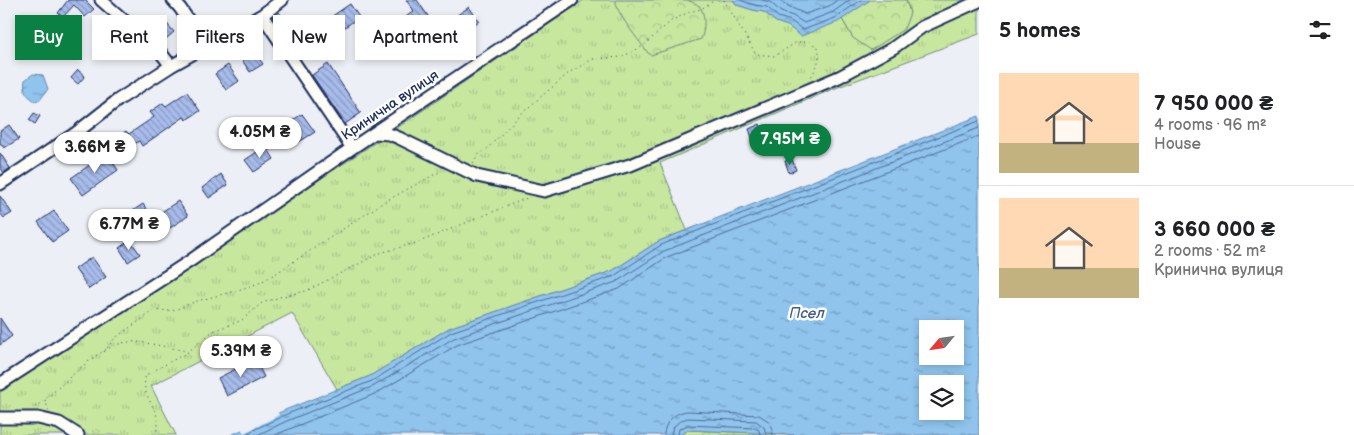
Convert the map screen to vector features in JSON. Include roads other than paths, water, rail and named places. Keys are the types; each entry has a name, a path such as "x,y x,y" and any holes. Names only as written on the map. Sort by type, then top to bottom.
{"street":[{"path":"102,0 161,53 171,66"},
{"path":"173,0 185,15"},
{"path":"262,15 282,0"},
{"name":"Кринична вулиця","path":"0,384 190,261 352,148 572,0"},
{"path":"376,133 388,134 399,138 477,176 544,191 633,164 839,78 893,48 922,26 979,1"},
{"path":"263,16 352,148"},
{"path":"0,184 76,133 118,100 182,60"},
{"path":"0,418 38,418 59,423 78,435"}],"water":[{"path":"733,0 870,0 838,22 801,36 788,26 776,22 764,12 737,5"},
{"path":"33,74 43,75 48,89 40,100 35,101 27,95 24,87 25,80"},
{"name":"Псел","path":"979,116 979,435 802,435 688,430 680,435 231,435 285,410 370,376 449,328 612,271 659,241"}]}
